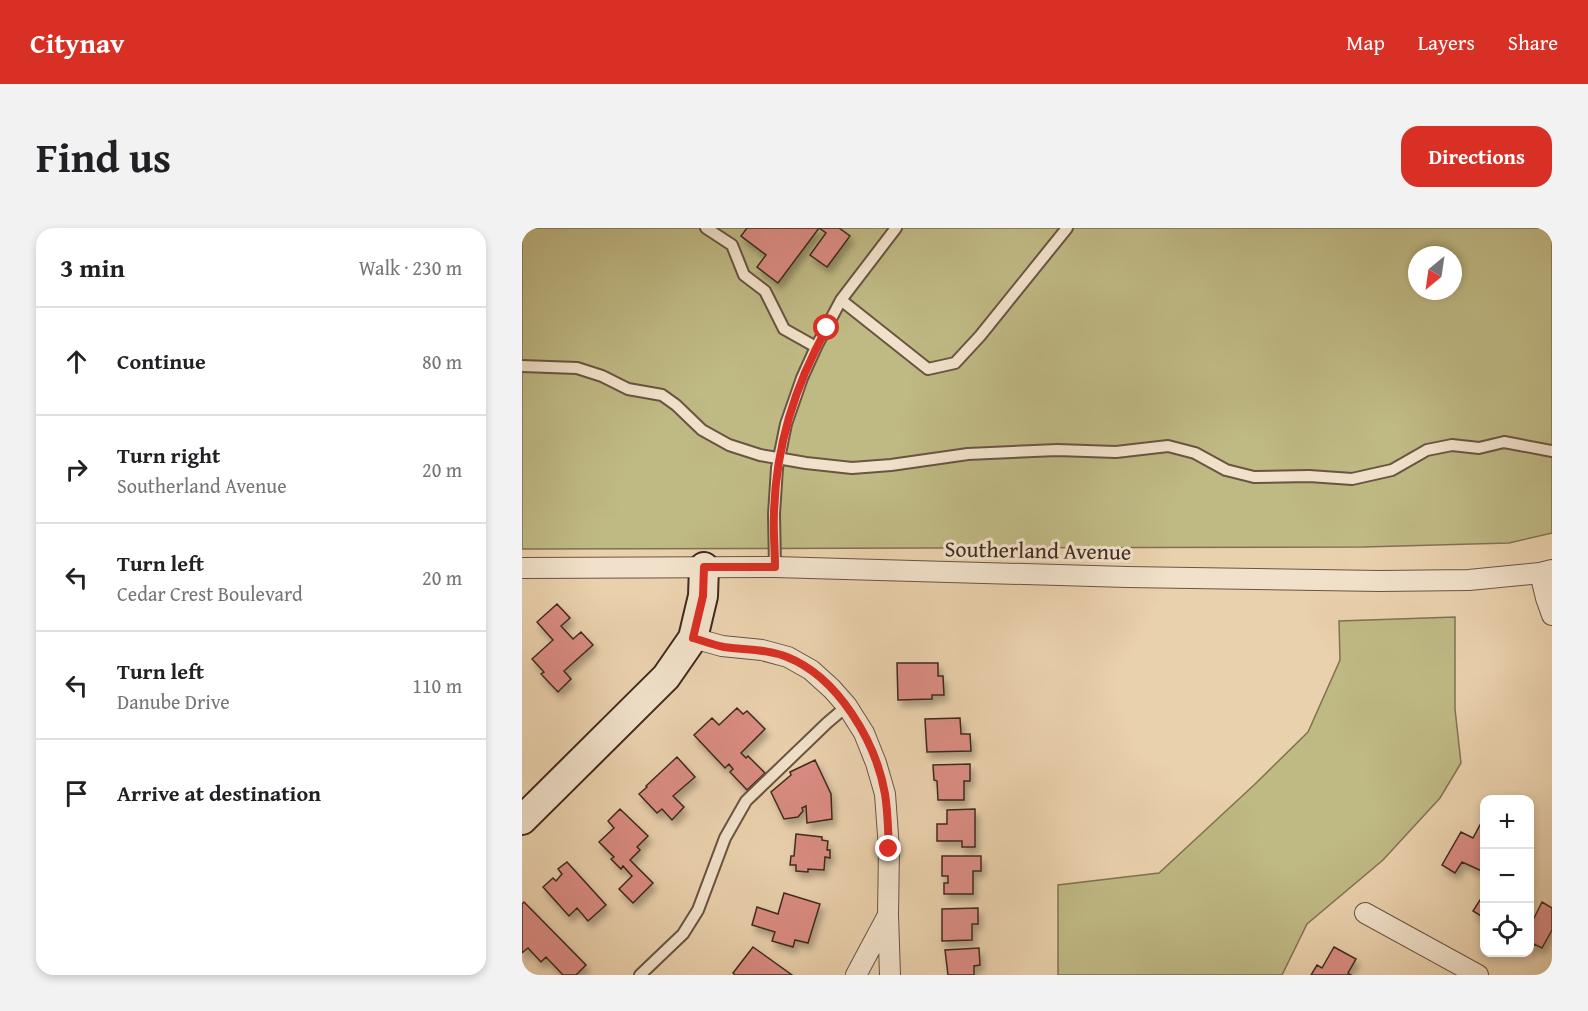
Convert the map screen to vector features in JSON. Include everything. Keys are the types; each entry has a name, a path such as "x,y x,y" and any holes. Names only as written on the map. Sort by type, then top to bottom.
{"street":[{"path":"522,820 666,677 693,638 703,596 704,567"},
{"name":"Southerland Avenue","path":"522,568 775,567 1127,577 1380,581 1469,580 1546,572"},
{"path":"1546,572 1546,598 1552,615"},
{"path":"693,638 722,646 762,650 788,657 811,670 832,689 847,706 864,733 885,794 889,849 890,975"},
{"path":"1365,913 1478,975"},
{"path":"856,975 888,915"}],"lane":[{"path":"706,228 723,233 732,245 744,275 765,291 784,328 816,347"},
{"path":"775,567 774,514 779,458 786,424 802,378 841,300 896,228"},
{"path":"841,300 928,369 955,363 980,336 1067,228"},
{"path":"522,366 577,368 602,376 628,389 662,395 702,430 729,445 760,455 852,468 968,454 1057,450 1116,452 1168,446 1195,453 1226,470 1254,477 1309,476 1352,479 1392,470 1427,450 1452,445 1479,448 1504,442 1552,451"},
{"path":"640,975 683,934 698,910 724,838 746,801 847,706"}],"shaded area":[{"path":"522,228 1552,228 1552,533 1509,543 1363,547 522,549"},
{"path":"1455,617 1455,709 1461,763 1440,798 1383,860 1307,924 1282,975 1058,975 1058,885 1159,873 1254,785 1308,732 1340,660 1339,621"}],"building":[{"path":"747,228 819,228 778,283 757,267 766,255 741,236"},
{"path":"819,228 839,228 850,236 827,267 810,255 826,233"},
{"path":"557,604 570,618 561,626 573,639 581,632 593,645 564,671 571,679 558,692 541,674 544,672 532,659 553,640 537,622"},
{"path":"897,663 938,663 938,676 943,676 944,695 932,695 932,699 898,700"},
{"path":"737,708 743,714 747,711 765,729 741,753 746,758 748,756 765,773 747,790 730,772 733,769 729,764 725,768 694,735 712,718 719,725"},
{"path":"960,718 961,734 970,734 971,751 927,752 925,719"},
{"path":"677,757 695,777 673,796 684,807 672,820 662,809 657,813 639,794"},
{"path":"815,760 831,794 832,819 807,823 806,806 802,808 803,811 798,817 784,819 771,792 791,775 790,772"},
{"path":"970,764 970,781 964,781 964,800 938,800 933,765"},
{"path":"620,809 648,836 637,847 640,850 630,860 653,883 633,903 619,889 632,876 623,866 621,869 611,859 614,857 599,842 614,828 608,821"},
{"path":"975,809 975,847 962,847 962,841 937,841 937,824 947,824 947,810"},
{"path":"1480,825 1480,870 1462,862 1455,873 1442,865 1461,832 1473,838"},
{"path":"796,834 822,837 822,840 828,841 827,850 830,850 830,858 825,857 824,870 796,871 796,865 790,865 791,856 794,856"},
{"path":"942,856 981,856 981,871 973,871 973,894 944,894 944,883 948,883 948,876 942,876"},
{"path":"567,862 606,905 588,921 577,908 569,916 543,887 553,878 556,881 562,874 558,869"},
{"path":"784,893 820,904 808,943 795,940 793,947 772,941 775,932 752,925 757,907 778,914"},
{"path":"1480,900 1480,915 1473,911"},
{"path":"524,902 586,965 576,975 563,975 546,957 541,962 528,948 522,953 522,904"},
{"path":"1542,902 1552,908 1552,930 1542,948 1534,944 1534,918"},
{"path":"978,908 978,924 972,924 972,940 942,941 942,909"},
{"path":"753,947 792,975 735,975 733,973"},
{"path":"1334,947 1356,959 1348,973 1351,975 1311,975 1317,965 1322,968"},
{"path":"979,948 980,965 974,966 974,975 948,975 945,950"}],"route":[{"path":"827,328 802,378 786,424 777,468 774,514 775,567 704,567 703,596 693,638 722,646 762,650 788,657 811,670 832,689 847,706 864,733 876,763 885,794 889,849"}]}
